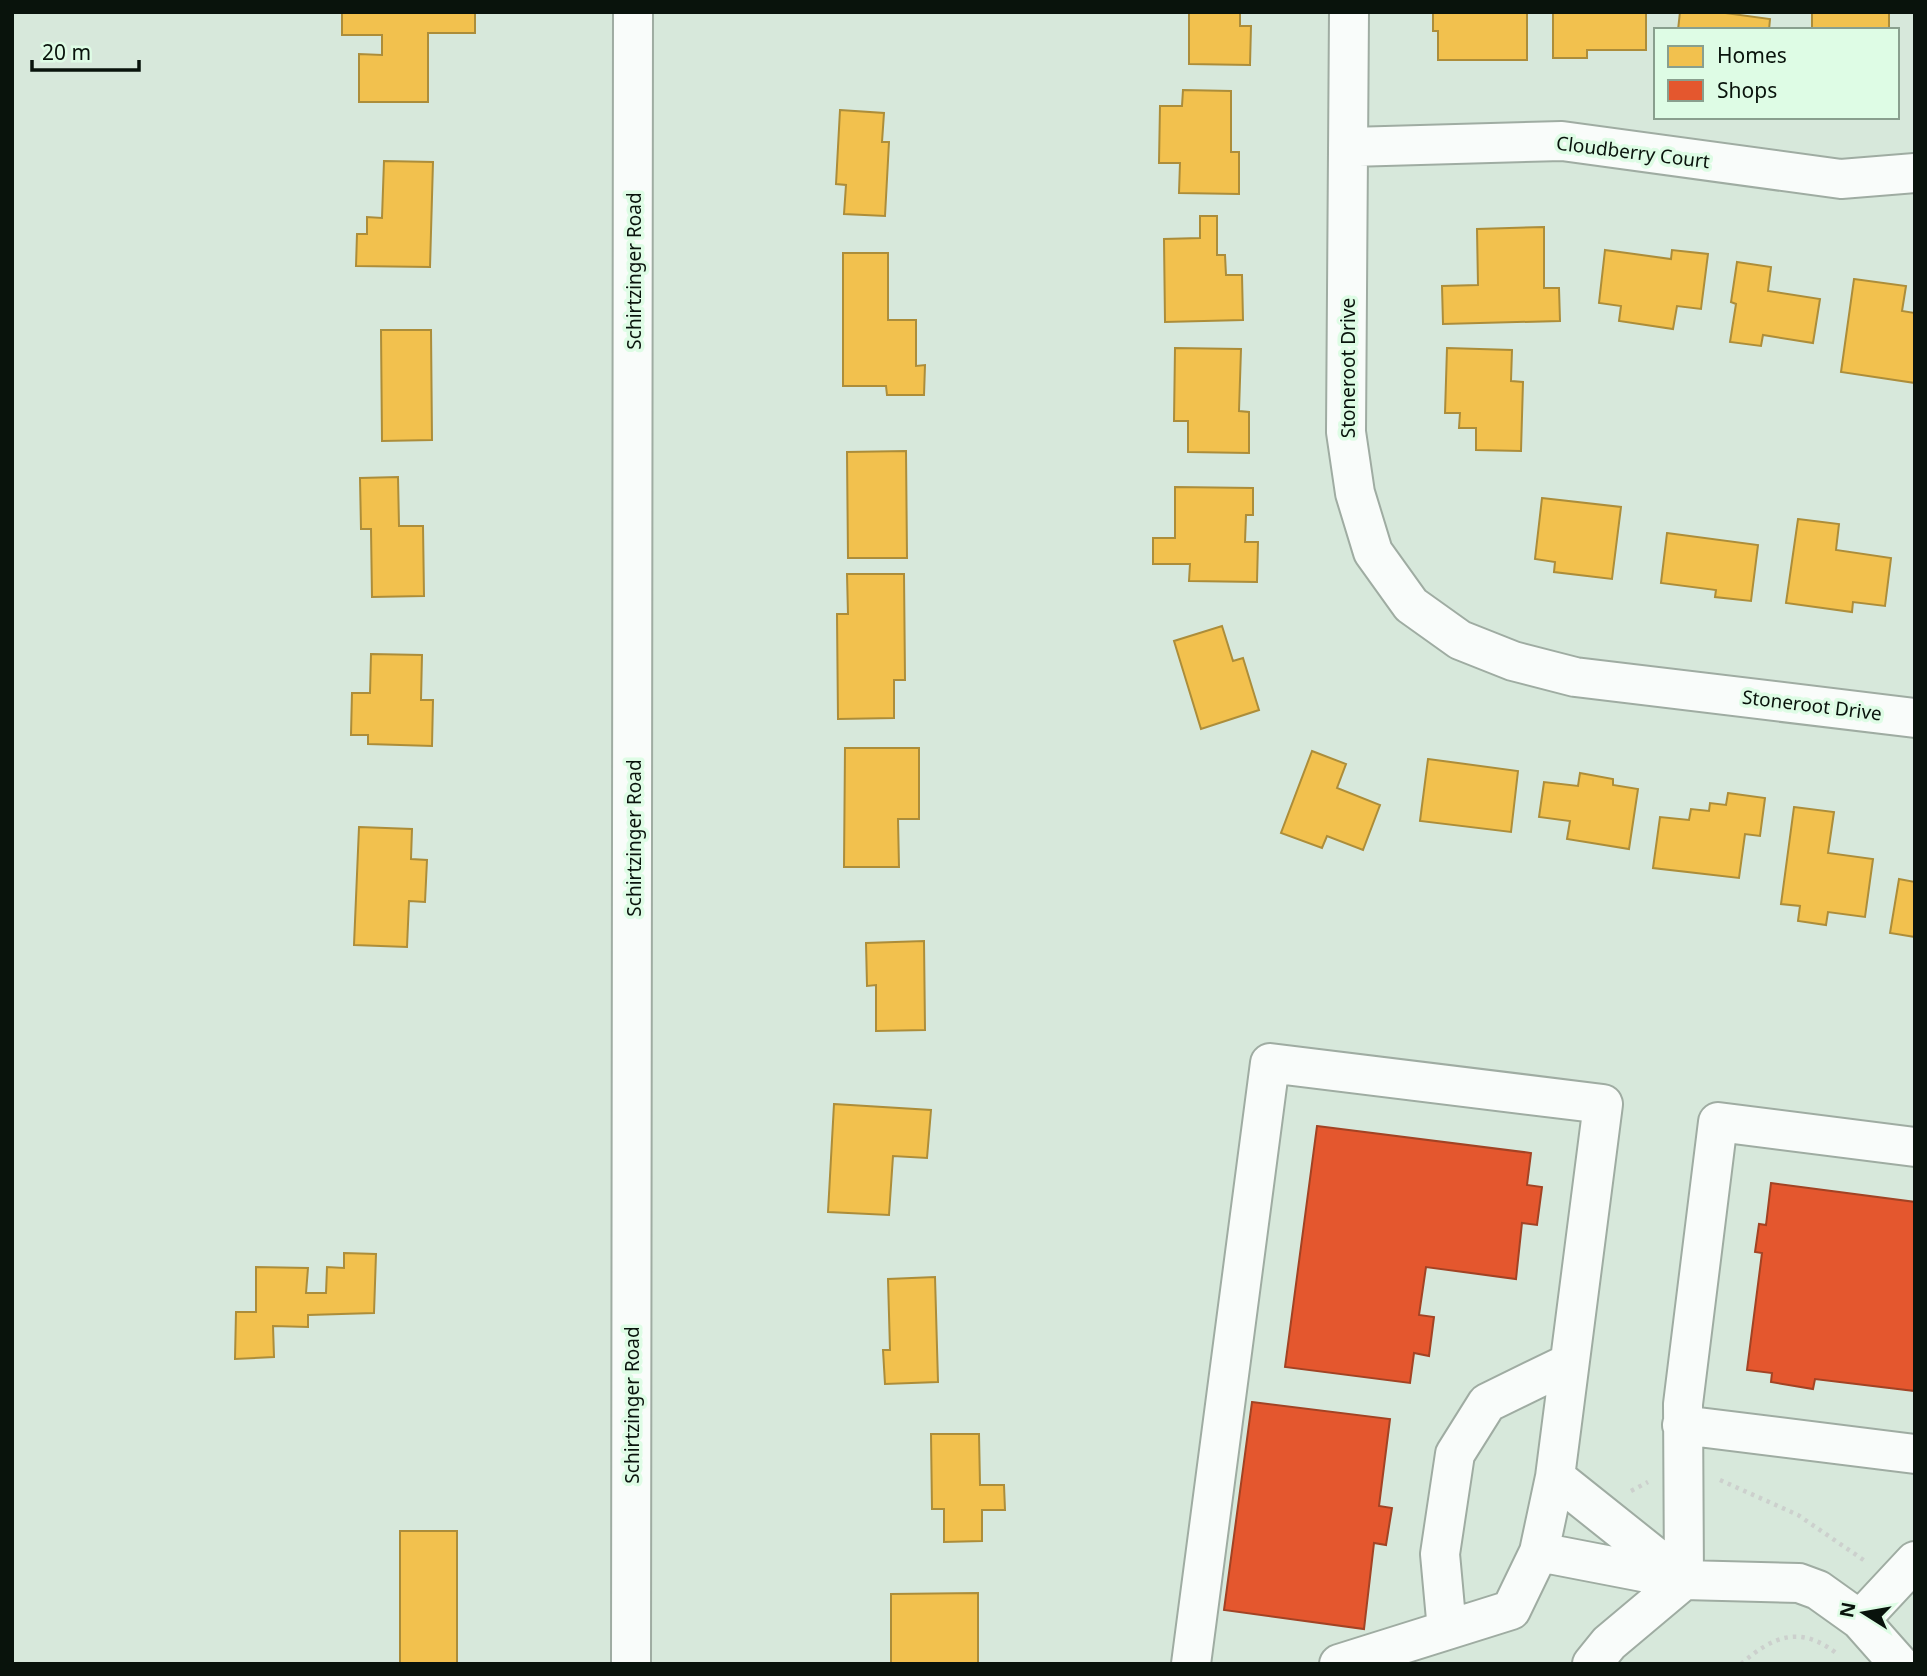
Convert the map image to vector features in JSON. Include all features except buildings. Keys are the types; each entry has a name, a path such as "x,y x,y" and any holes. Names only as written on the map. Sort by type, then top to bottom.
{"street":[{"name":"Schirtzinger Road","path":"631,1664 634,889 632,12"},
{"name":"Stoneroot Drive","path":"1349,12 1346,432 1355,494 1373,552 1411,605 1460,640 1513,661 1575,677 1915,718"},
{"name":"Cloudberry Court","path":"1350,147 1562,141 1841,180 1915,173"},
{"path":"1191,1664 1270,1063 1603,1104 1555,1477 1539,1552 1511,1610 1339,1664"},
{"path":"1684,1580 1682,1425 1718,1122 1915,1147"},
{"path":"1447,1630 1440,1553 1455,1454 1487,1403 1569,1363"},
{"path":"1682,1425 1915,1454"},
{"path":"1555,1477 1684,1580"},
{"path":"1539,1552 1684,1580 1799,1583 1818,1590 1860,1620 1899,1664"},
{"path":"1860,1620 1915,1561"},
{"path":"1592,1664 1609,1643 1684,1580"}],"path":[{"path":"1741,1664 1758,1649 1778,1639 1800,1635 1824,1644 1846,1661"}]}
